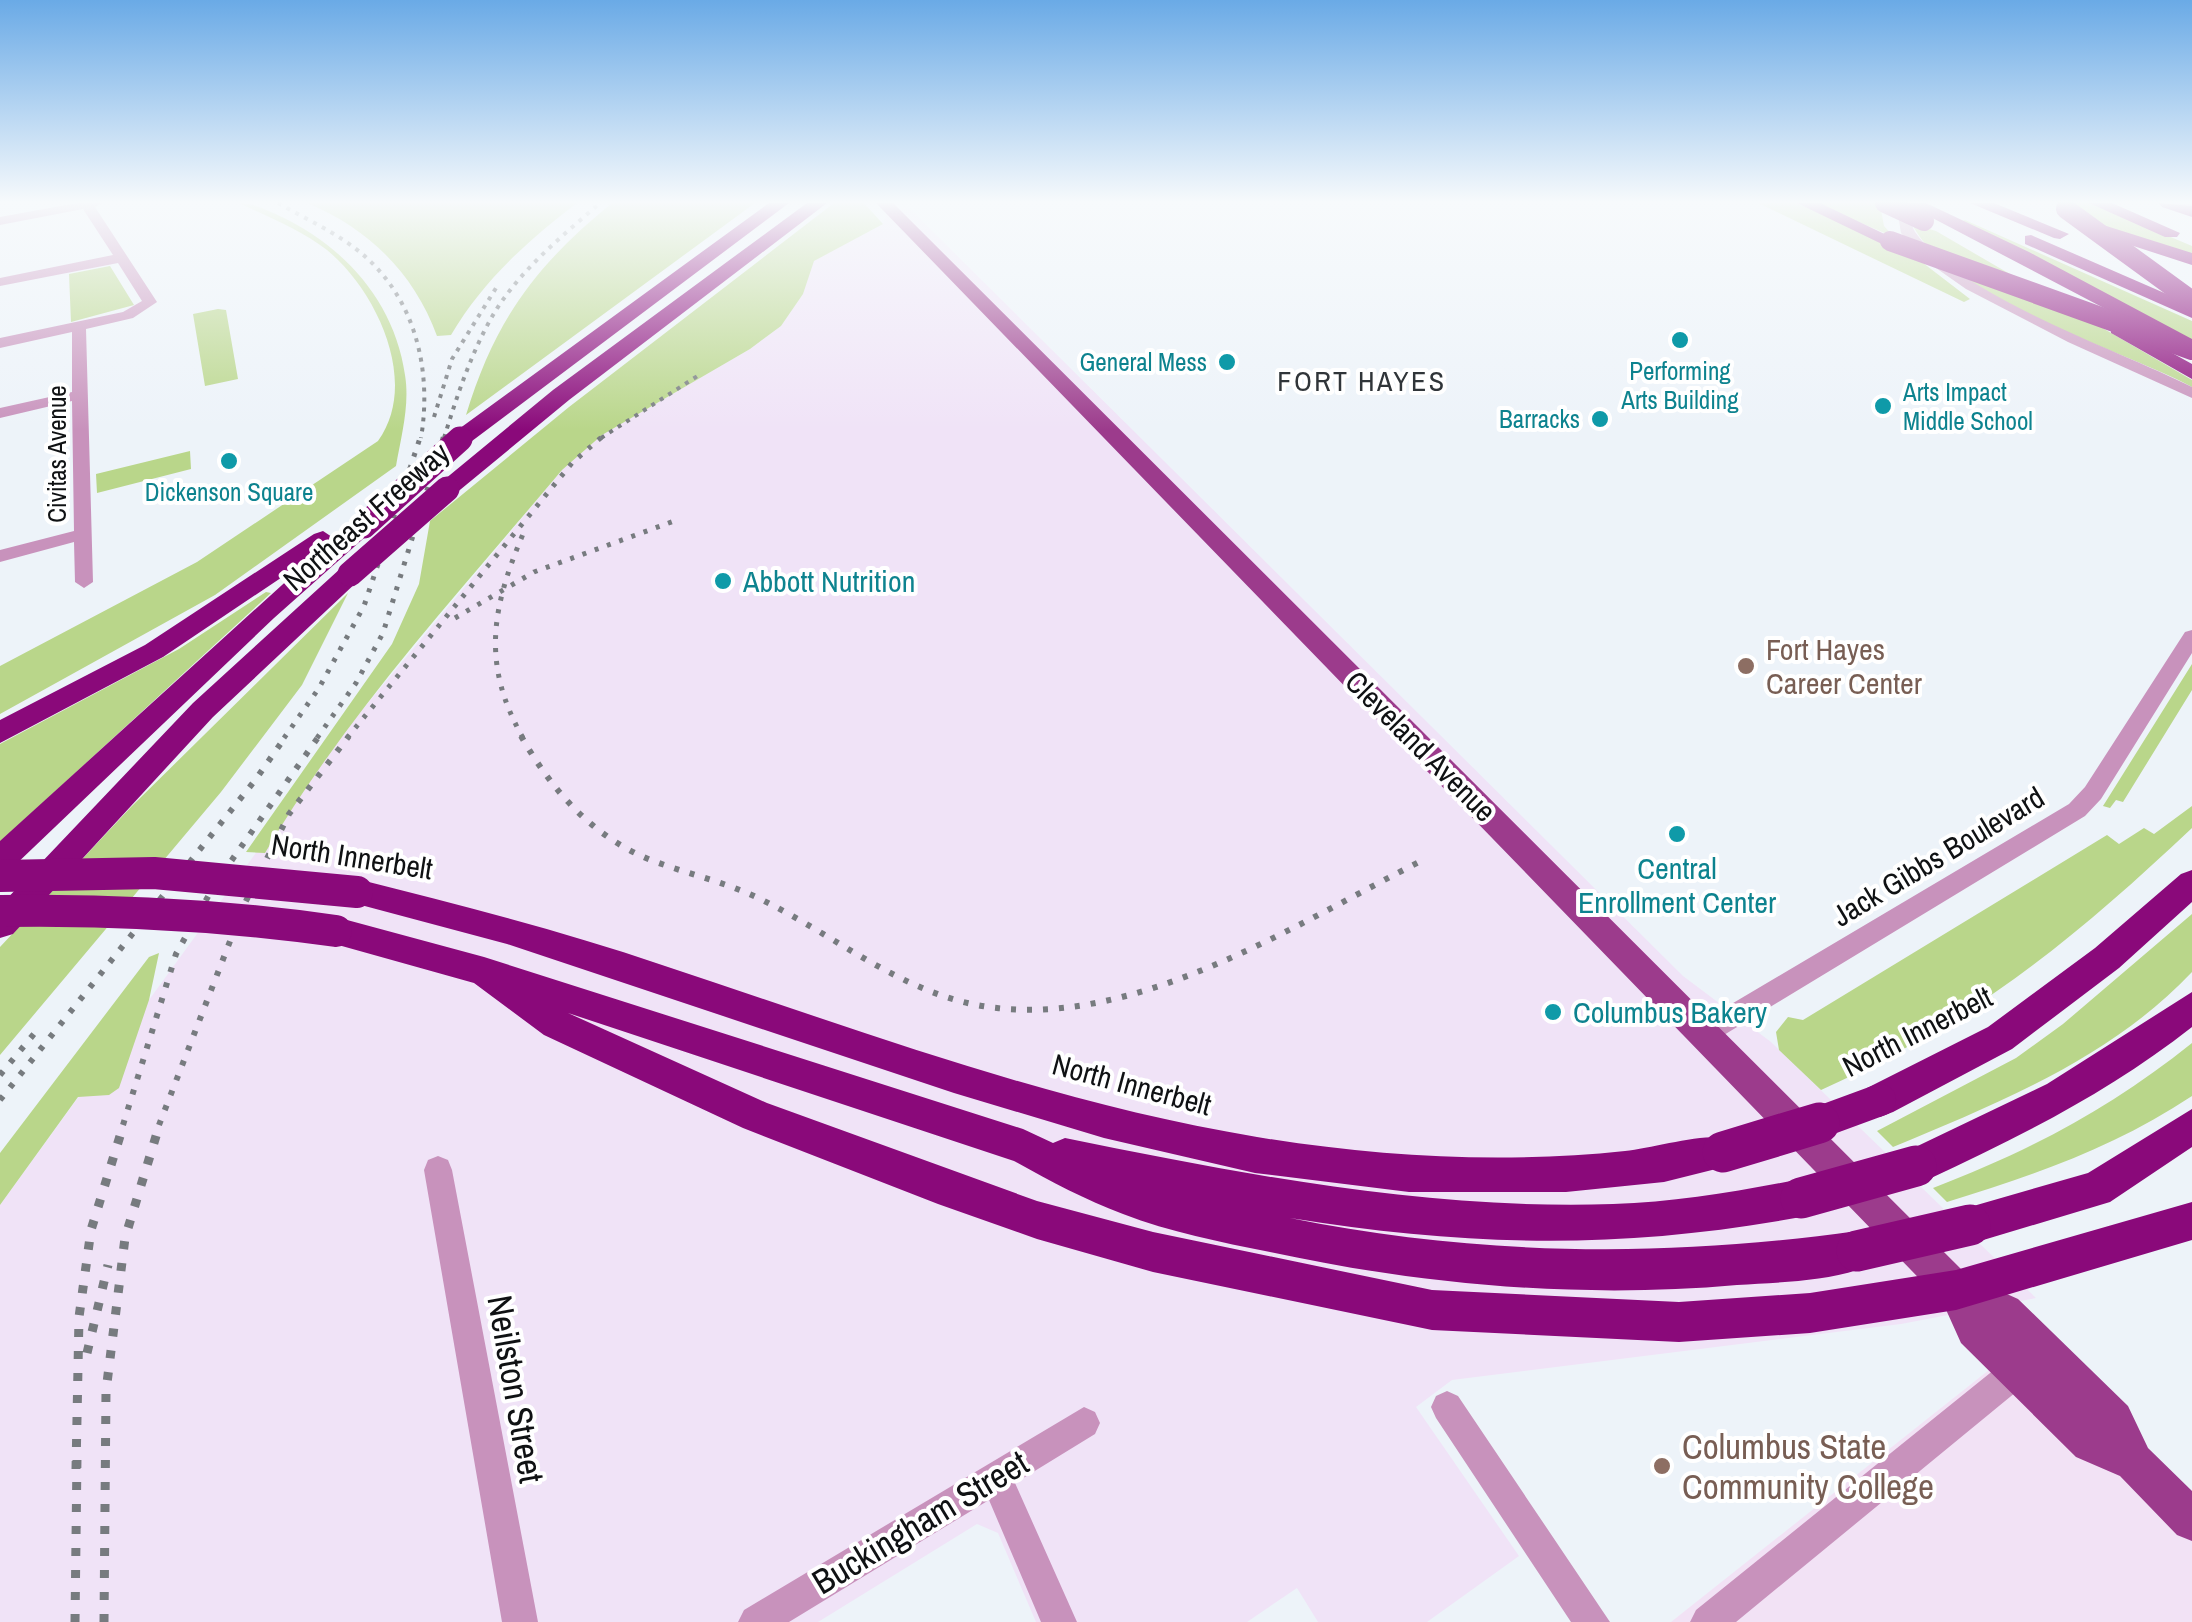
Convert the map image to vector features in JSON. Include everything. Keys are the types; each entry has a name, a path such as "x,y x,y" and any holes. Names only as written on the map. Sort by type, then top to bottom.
{"highway":[{"name":"Northeast Freeway","path":"0,860 251,625 460,438 677,279"},
{"name":"Northeast Freeway","path":"0,927 203,710 350,574 562,394 717,279"},
{"path":"1998,279 2192,348"},
{"path":"2038,279 2192,372"},
{"path":"2064,279 2192,348"},
{"path":"2108,279 2192,312"},
{"path":"2164,279 2192,301"},
{"path":"2166,279 2192,289"},
{"path":"2068,299 2192,363"},
{"path":"0,732 91,687 193,627 460,438"},
{"path":"0,895 203,710"},
{"name":"North Innerbelt","path":"0,876 154,873 357,892 470,918 939,1072 1126,1125 1275,1160 1406,1176 1490,1180 1688,1161 1793,1132 1880,1100 2000,1038 2107,958 2192,883"},
{"path":"0,911 106,909 222,915 336,931 484,971 1022,1147 1344,1210 1463,1223 1568,1226 1773,1204 1850,1186 1938,1156 2074,1089 2192,1007"},
{"path":"484,971 556,1024 756,1116 1037,1220 1154,1252 1432,1310 1679,1322 1810,1313 1956,1290 2192,1222"},
{"path":"2097,1189 2192,1126"},
{"path":"1022,1147 1105,1189 1169,1211 1320,1245 1428,1260 1592,1273 1733,1268 1916,1240 2097,1189 2192,1152"},
{"path":"2148,1237 2192,1212"}],"main road":[{"name":"Cleveland Avenue","path":"959,279 1956,1290 1974,1330 2090,1443 2134,1462"},
{"name":"Cleveland Avenue","path":"1956,1290 2005,1312 2114,1420 2134,1462 2192,1520"}],"street":[{"path":"0,343 136,312 150,302 135,279"},
{"path":"1960,279 2029,318 2192,393"},
{"name":"Civitas Avenue","path":"79,326 84,582"},
{"path":"0,413 83,394"},
{"path":"0,556 83,534"},
{"name":"Jack Gibbs Boulevard","path":"1705,1033 2077,810 2093,792 2192,638"},
{"name":"Neilston Street","path":"438,1170 520,1622"},
{"path":"1708,1622 2016,1372"},
{"path":"1447,1407 1592,1622"},
{"name":"Buckingham Street","path":"756,1622 1084,1422"},
{"path":"995,1476 1059,1622"}],"shaded area":[{"path":"808,279 980,279 1683,976 1771,1042 2036,1298 1901,1324 1452,1380 1416,1407 1519,1556 1427,1622 1318,1622 1297,1588 1247,1622 1036,1622 998,1533 977,1524 818,1622 0,1622 0,1205 343,733 562,470 602,435 750,349 781,326 803,294"},
{"path":"2018,1347 2192,1525 2192,1622 1671,1622"}],"green space":[{"path":"69,279 118,279 134,305 71,322"},
{"path":"354,279 362,279 378,301 390,324 405,375 404,421 396,466 215,595 0,714 0,666 197,562 378,441 390,418 394,366 387,339"},
{"path":"406,279 493,279 451,335 437,336"},
{"path":"535,279 652,279 466,415 490,351"},
{"path":"736,279 808,279 803,294 781,326 750,349 602,435 562,470 368,703 297,801 265,853 246,852 392,644 419,584 430,521"},
{"path":"1916,279 1944,279 1970,299 1964,302"},
{"path":"1966,279 2018,279 2192,380 2192,387 2038,319"},
{"path":"2074,279 2097,279 2192,321 2192,340"},
{"path":"226,310 238,379 205,386 193,314"},
{"path":"190,451 191,469 97,493 96,474"},
{"path":"266,592 271,593 0,842 0,744 179,649"},
{"path":"348,593 302,685 221,792 0,1055 0,947 131,807"},
{"path":"2192,664 2192,690 2123,802 2116,800 2110,808 2103,806"},
{"path":"2192,806 2192,828 2105,907 2018,976 1926,1036 1821,1090 1779,1050 1776,1032 1788,1017 1803,1020 2107,835 2119,844 2144,828 2154,834"},
{"path":"2192,914 2192,972 2160,1002 2090,1054 2013,1095 1893,1147 1877,1131 2016,1058 2063,1024"},
{"path":"159,953 149,1000 119,1088 109,1095 78,1097 0,1205 0,1153 149,957"},
{"path":"2192,1043 2192,1096 2163,1114 2074,1158 1980,1192 1947,1202 1933,1188 2068,1126 2131,1088"}],"railway":[{"path":"385,279 404,307 421,357 421,438"},
{"path":"444,438 485,329 520,279"},
{"path":"434,417 452,359 496,288"},
{"path":"601,438 699,375"},
{"path":"284,738 319,688 364,606 421,435"},
{"path":"317,738 356,683 383,633 444,435"},
{"path":"347,738 572,463 604,435"},
{"path":"503,590 534,572 677,520"},
{"path":"503,590 523,534"},
{"path":"455,618 503,590"},
{"path":"503,590 496,660 510,711 523,738"},
{"path":"0,1100 286,736"},
{"path":"123,1125 176,954 215,884 319,736"},
{"path":"159,1125 244,905 289,814 349,736"},
{"path":"521,736 547,776 577,811 594,827 634,852 756,897 918,986 943,996 1004,1009 1066,1007 1129,995 1192,974 1254,947 1425,859"},
{"path":"0,1075 38,1029"},
{"path":"76,1469 79,1317 91,1230 124,1123"},
{"path":"104,1622 106,1391 125,1238 160,1123"},
{"path":"87,1353 108,1265"},
{"path":"75,1622 77,1457"}],"place":[{"name":"Performing Arts Building","path":"1680,340"},
{"name":"General Mess","path":"1227,362"},
{"name":"Arts Impact Middle School","path":"1883,406"},
{"name":"Barracks","path":"1600,419"},
{"name":"Dickenson Square","path":"229,461"},
{"name":"Abbott Nutrition","path":"723,581"},
{"name":"Fort Hayes Career Center","path":"1746,666"},
{"name":"Central Enrollment Center","path":"1677,834"},
{"name":"Columbus Bakery","path":"1553,1012"},
{"name":"Columbus State Community College","path":"1662,1466"}],"district":[{"name":"FORT HAYES","path":"1362,381"}]}
